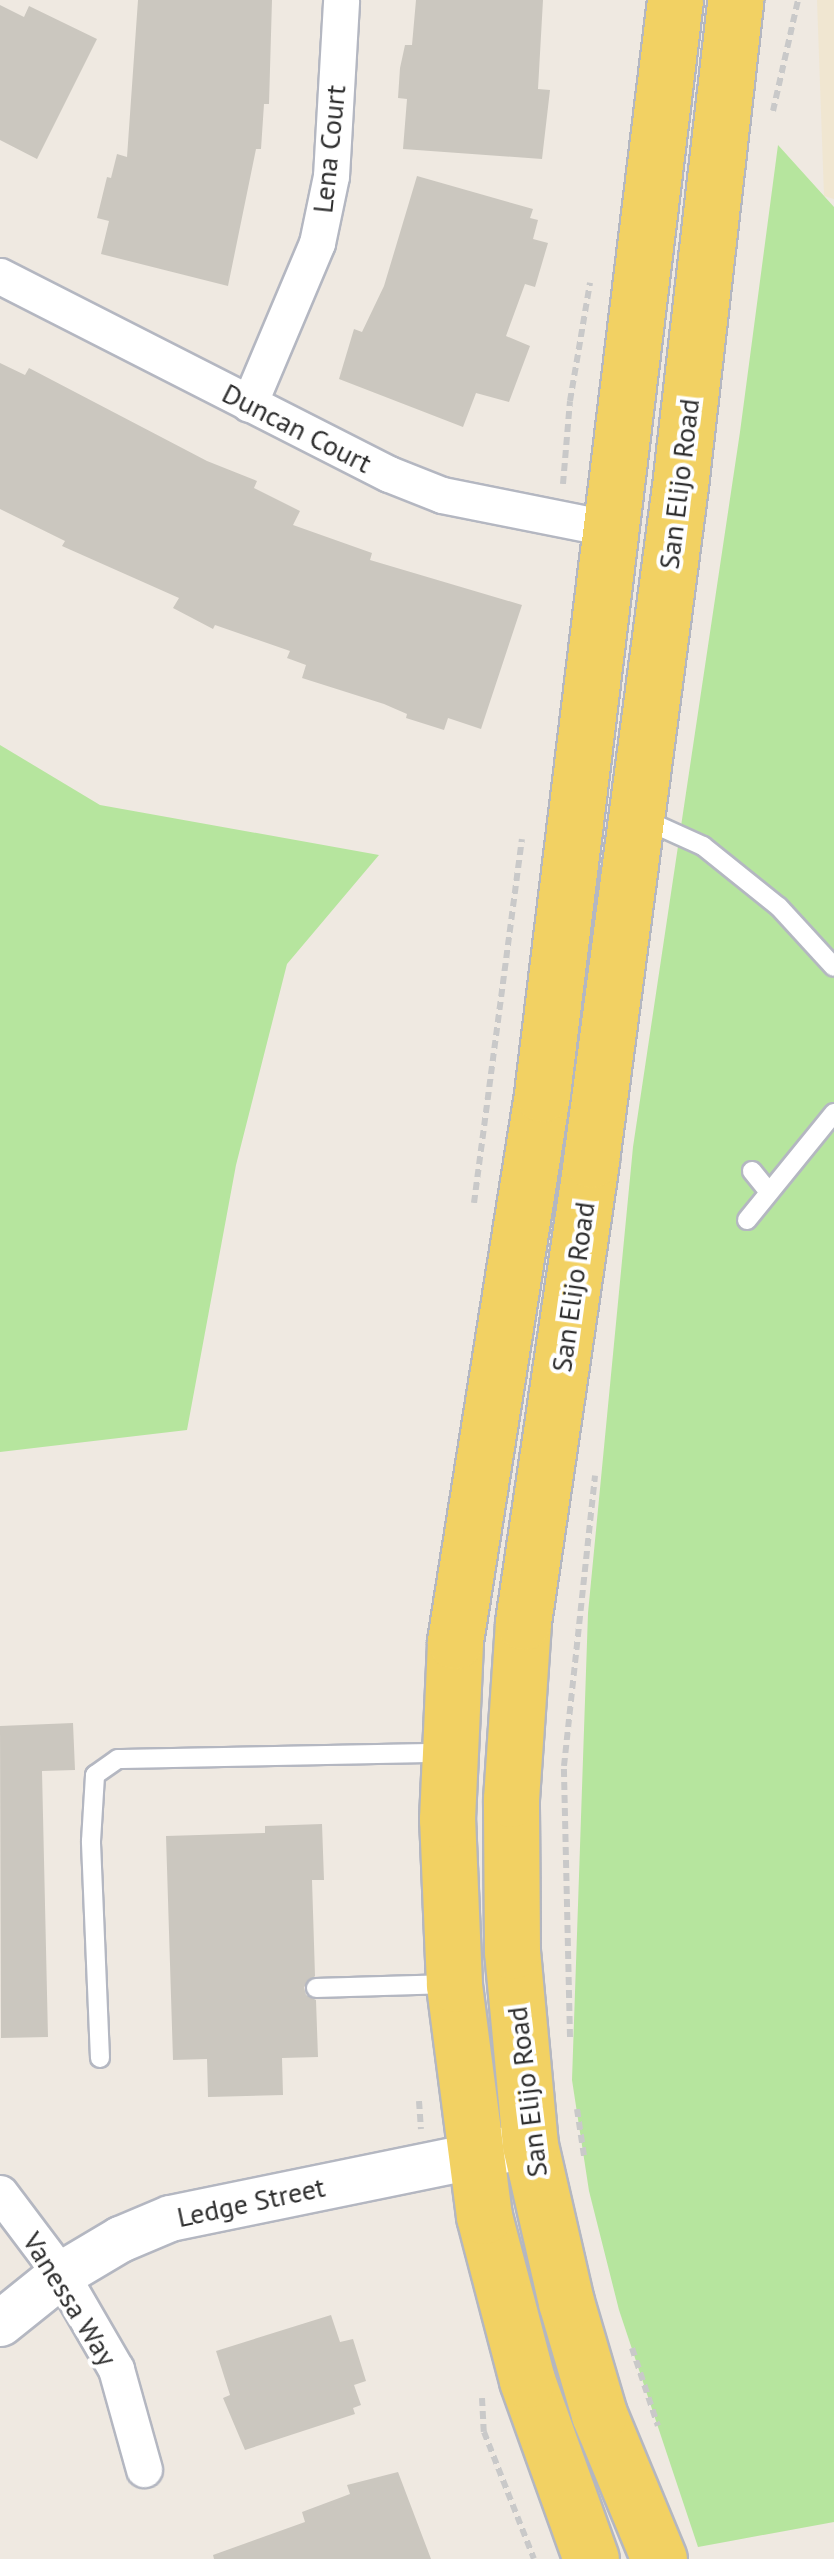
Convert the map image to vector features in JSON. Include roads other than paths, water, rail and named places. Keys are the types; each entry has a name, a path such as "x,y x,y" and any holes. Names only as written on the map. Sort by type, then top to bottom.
{"main road":[{"path":"591,2559 528,2380 484,2216 454,1984 447,1819 455,1641 542,1094 674,0"},
{"name":"San Elijo Road","path":"658,2559 599,2414 566,2302 530,2145 512,1951 511,1799 523,1622 636,816 735,0"},
{"path":"450,1754 476,1777 481,1803 481,1910 492,1933 512,1951"}],"street":[{"name":"Lena Court","path":"249,404 317,243 331,176 341,0"},
{"name":"Duncan Court","path":"0,276 389,474 442,495 612,529"},
{"name":"Ledge Street","path":"0,2324 61,2274 120,2239 170,2218 530,2145"},
{"name":"Vanessa Way","path":"0,2193 61,2274 116,2369 144,2469"}],"lane":[{"path":"636,816 703,846 779,906 834,966"},
{"path":"746,1220 834,1113"},
{"path":"752,1171 769,1192"},
{"path":"100,2058 91,1841 95,1775 118,1759 407,1751 450,1754"},
{"path":"316,1988 454,1984"}]}
